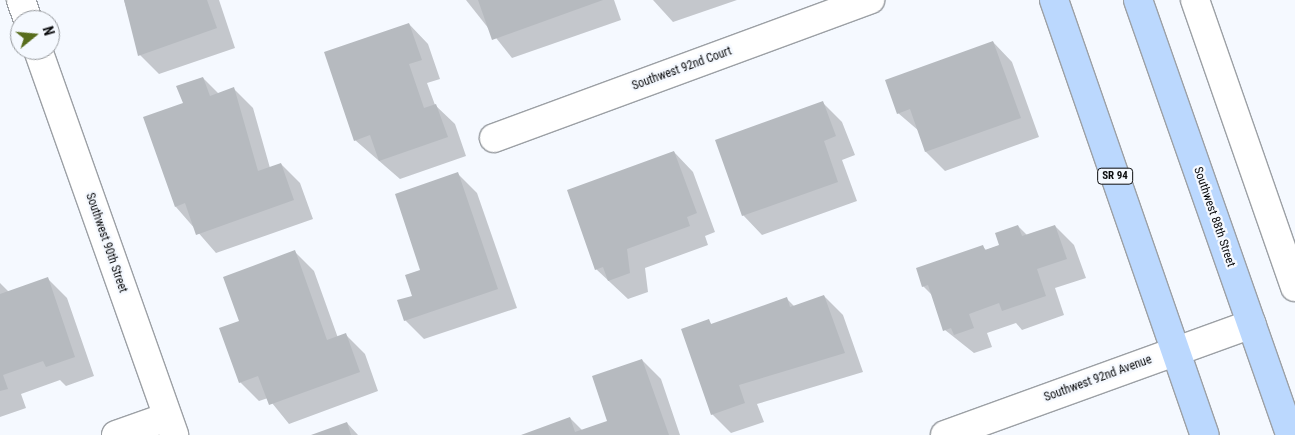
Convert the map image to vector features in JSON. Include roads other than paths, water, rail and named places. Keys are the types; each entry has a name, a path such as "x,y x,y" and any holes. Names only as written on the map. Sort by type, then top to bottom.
{"main road":[{"name":"SR 94","path":"1054,0 1205,435"},
{"name":"Southwest 88th Street","path":"1138,0 1290,435"}],"street":[{"name":"Southwest 92nd Court","path":"494,138 813,10 870,0"},
{"path":"1196,0 1295,287"},
{"name":"Southwest 90th Street","path":"42,60 171,426"},
{"name":"Southwest 92nd Avenue","path":"945,435 1252,324"},
{"path":"116,435 171,426"}]}
